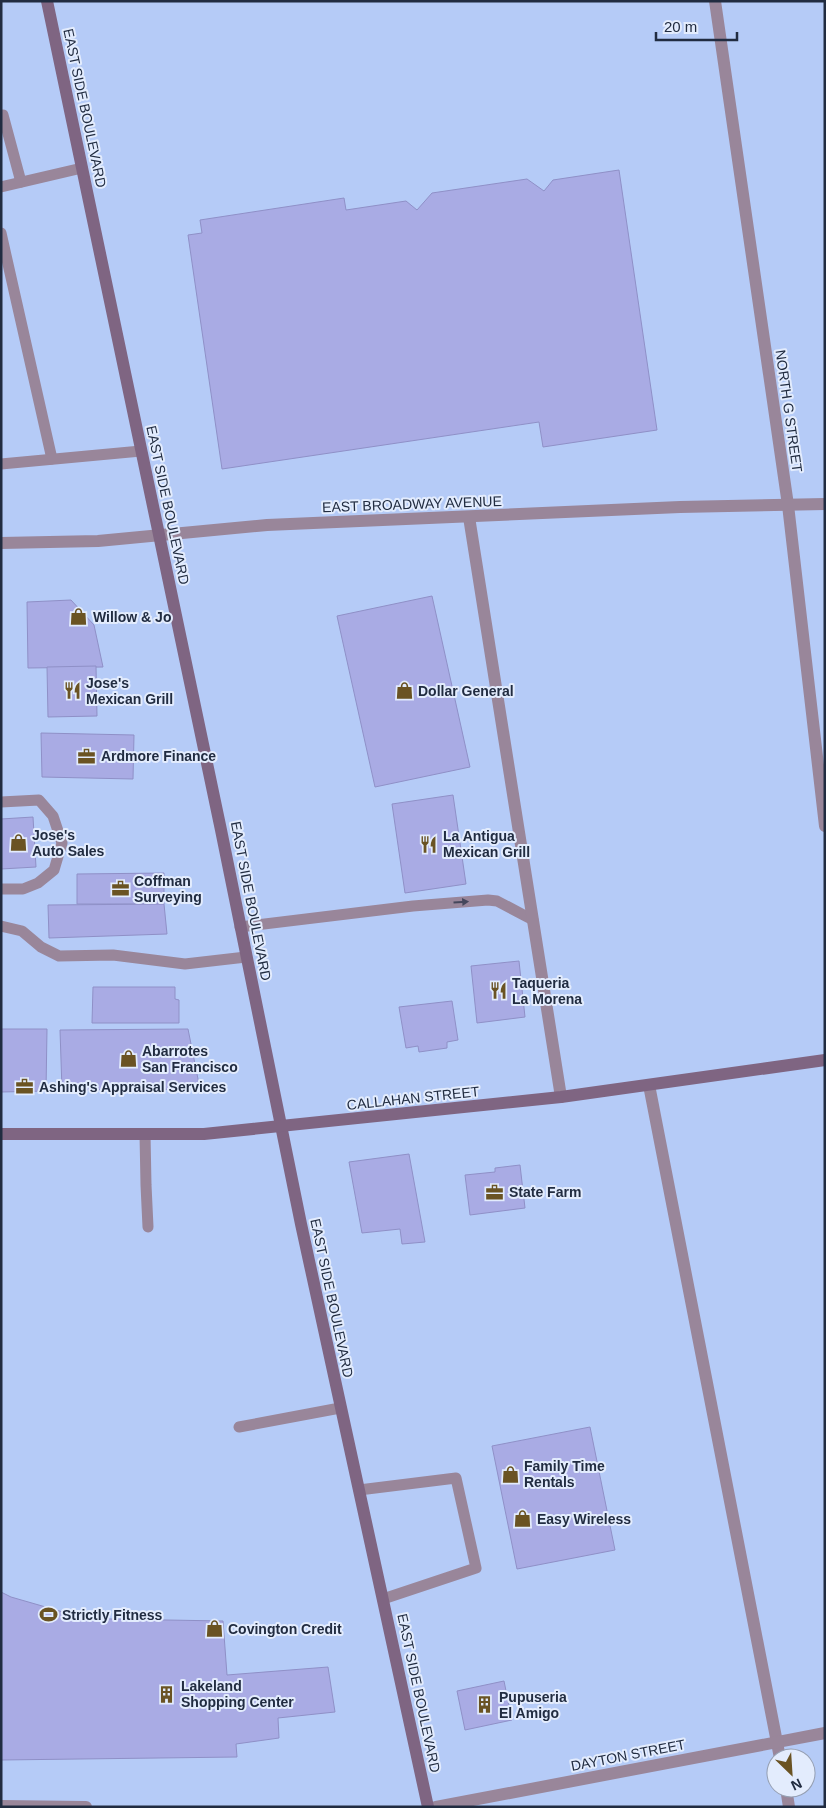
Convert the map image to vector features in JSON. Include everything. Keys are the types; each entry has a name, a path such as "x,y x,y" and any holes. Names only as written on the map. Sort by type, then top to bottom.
{"main road":[{"name":"EAST SIDE BOULEVARD","path":"47,1 222,830 246,957 340,1408 428,1807"},
{"name":"CALLAHAN STREET","path":"1,1134 204,1134 561,1097 825,1060"}],"street":[{"name":"NORTH G STREET","path":"715,1 788,505 825,826"},
{"name":"EAST BROADWAY AVENUE","path":"1,543 98,541 268,525 825,504"},
{"path":"469,517 561,1097"},
{"path":"649,1085 778,1748"},
{"name":"DAYTON STREET","path":"436,1807 825,1733"},
{"path":"1,1806 86,1807"}],"lane":[{"path":"1,115 3,115 21,182"},
{"path":"1,187 82,168"},
{"path":"1,233 52,459"},
{"path":"1,464 141,450"},
{"path":"1,802 39,800 53,816 62,843 54,870 38,883 23,889 1,889"},
{"path":"240,927 413,906 488,900 497,901 533,920"},
{"path":"1,926 22,931 42,947 59,956 113,955 184,964 246,957"},
{"path":"145,1134 148,1227"},
{"path":"239,1427 340,1408"},
{"path":"359,1490 456,1478 476,1568 383,1599"}],"building":[{"path":"619,170 657,430 543,447 539,422 222,469 188,235 202,233 200,220 344,198 346,210 406,201 417,210 432,193 527,179 544,191 553,180"},
{"name":"Dollar General","path":"432,596 470,767 375,787 337,616"},
{"path":"71,600 94,625 103,667 28,668 27,602"},
{"name":"Jose's Mexican Grill","path":"96,666 97,716 48,717 47,667"},
{"name":"Ardmore Finance","path":"41,733 134,735 133,779 42,777"},
{"name":"La Antigua Mexican Grill","path":"453,795 466,884 405,893 392,804"},
{"name":"Jose's Auto Sales","path":"33,817 36,867 1,869 1,819"},
{"name":"Coffman Surveying","path":"164,873 164,904 77,904 77,874"},
{"path":"164,904 167,934 49,938 48,905"},
{"name":"Taqueria La Morena","path":"519,961 525,1017 477,1023 471,966"},
{"path":"93,987 175,987 175,999 179,1000 179,1023 92,1023"},
{"path":"452,1001 458,1040 447,1042 447,1048 419,1052 418,1046 406,1048 399,1007"},
{"path":"1,1029 47,1029 46,1091 1,1092"},
{"name":"Abarrotes San Francisco","path":"188,1029 200,1089 62,1090 60,1030"},
{"path":"409,1154 425,1242 402,1244 400,1229 362,1233 349,1162"},
{"name":"State Farm","path":"520,1165 525,1208 470,1215 465,1175 495,1172 495,1168"},
{"path":"590,1427 615,1550 517,1569 492,1446"},
{"name":"Lakeland Shopping Center","path":"1,1592 11,1597 63,1612 111,1619 223,1621 227,1675 328,1667 335,1712 278,1718 279,1738 236,1744 237,1757 1,1760"},
{"name":"Pupuseria El Amigo","path":"504,1681 512,1720 465,1730 457,1691"}],"place":[{"name":"Willow & Jo","path":"79,617"},
{"name":"Jose's Mexican Grill","path":"72,691"},
{"name":"Dollar General","path":"404,691"},
{"name":"Ardmore Finance","path":"87,756"},
{"name":"Jose's Auto Sales","path":"18,843"},
{"name":"La Antigua Mexican Grill","path":"429,844"},
{"name":"Coffman Surveying","path":"120,889"},
{"name":"Taqueria La Morena","path":"498,991"},
{"name":"Abarrotes San Francisco","path":"128,1059"},
{"name":"Ashing's Appraisal Services","path":"25,1087"},
{"name":"State Farm","path":"495,1192"},
{"name":"Family Time Rentals","path":"510,1474"},
{"name":"Easy Wireless","path":"523,1519"},
{"name":"Strictly Fitness","path":"48,1615"},
{"name":"Covington Credit","path":"214,1629"},
{"name":"Lakeland Shopping Center","path":"167,1694"},
{"name":"Pupuseria El Amigo","path":"485,1705"}]}
